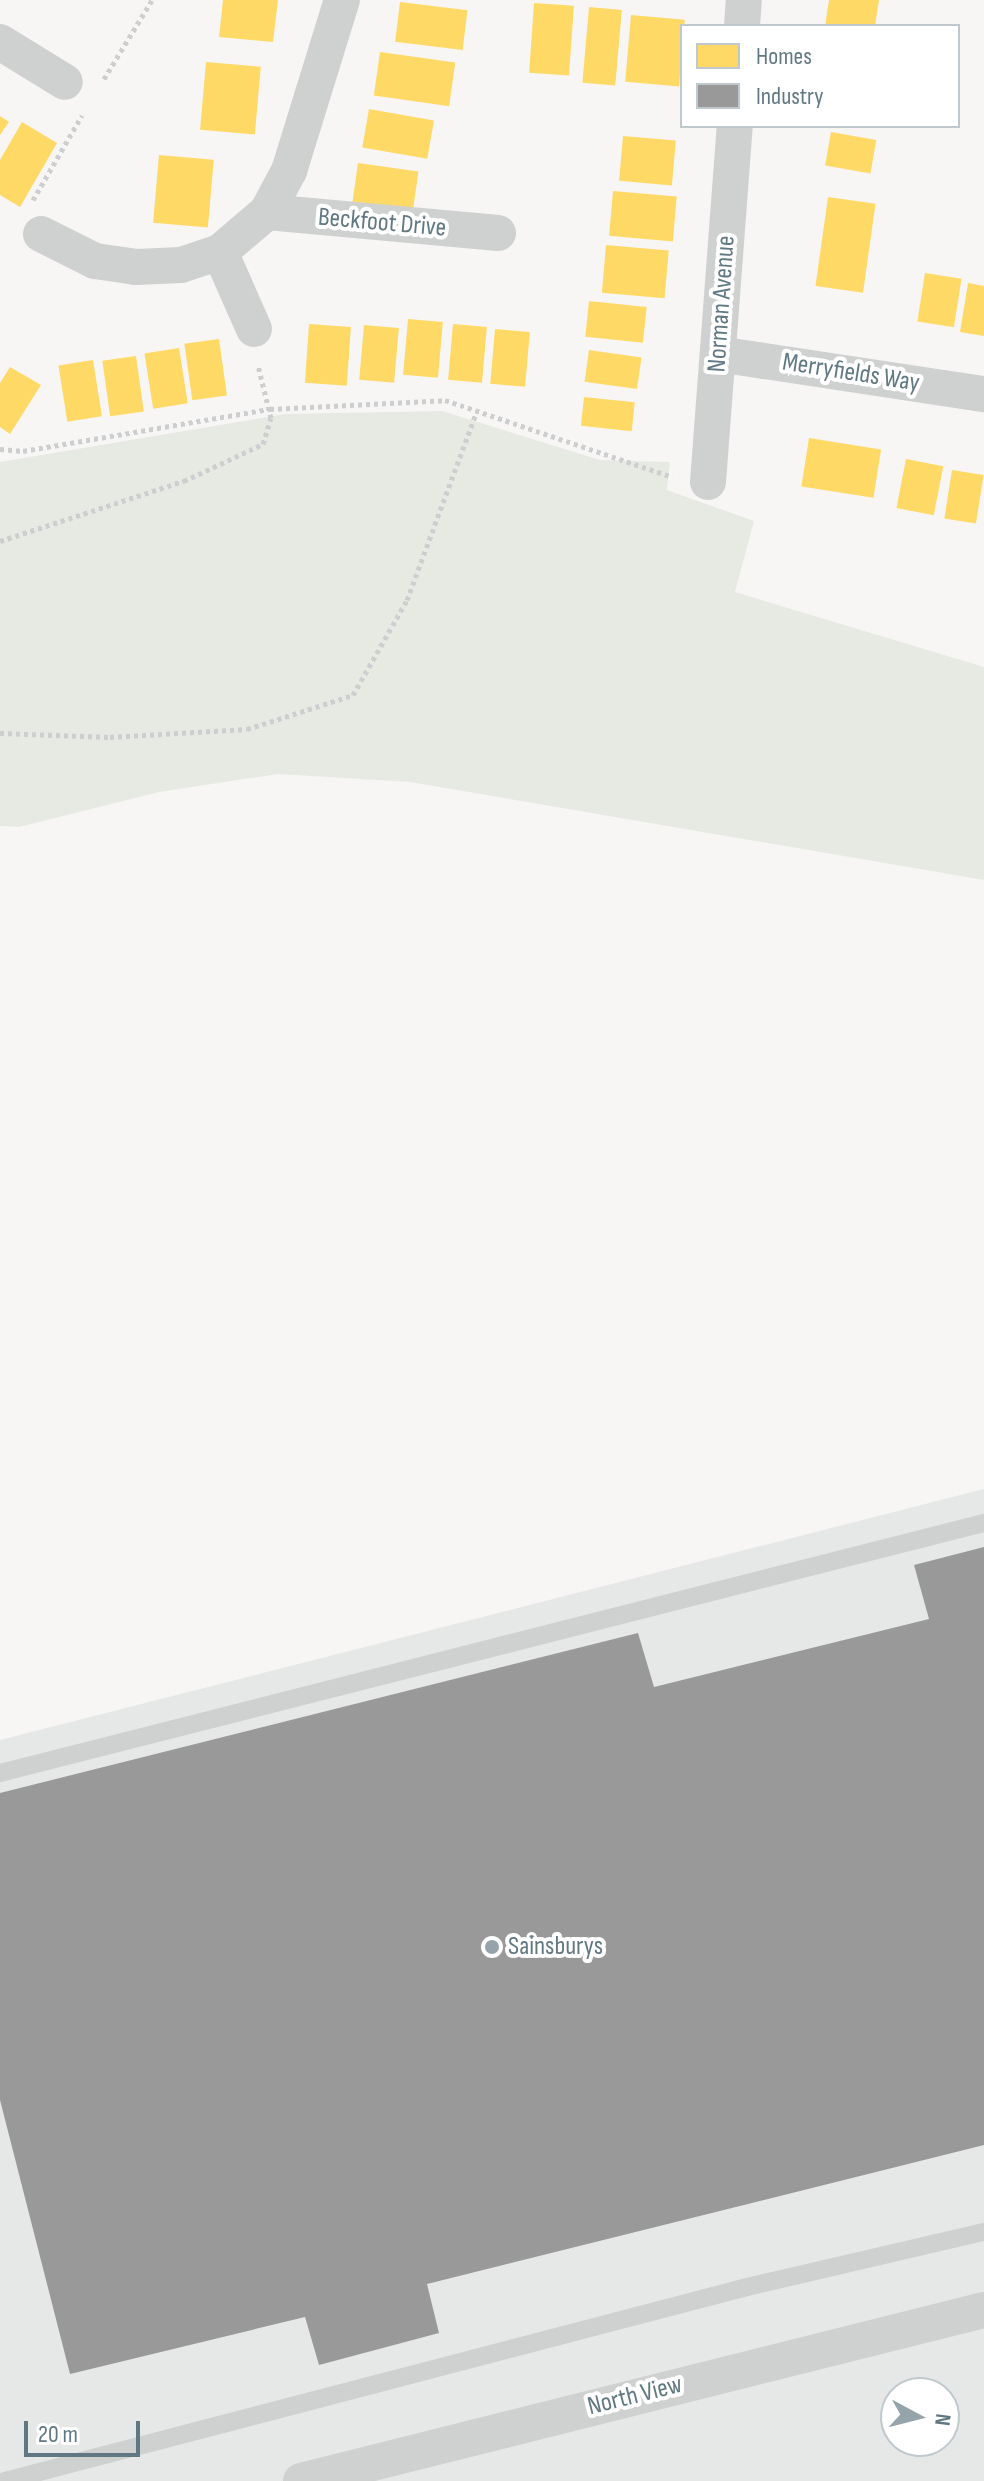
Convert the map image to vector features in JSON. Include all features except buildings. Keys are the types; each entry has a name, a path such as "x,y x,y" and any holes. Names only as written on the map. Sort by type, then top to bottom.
{"street":[{"path":"36,218 95,261 136,267 181,265 220,252 267,212 289,171 342,0"},
{"path":"742,24 744,0"},
{"path":"0,42 75,96"},
{"name":"Norman Avenue","path":"708,482 735,128"},
{"name":"Beckfoot Drive","path":"267,212 498,233"},
{"path":"220,252 254,329"},
{"name":"Merryfields Way","path":"718,354 984,394"},
{"name":"North View","path":"301,2481 350,2476 979,2314"}],"lane":[{"path":"0,1773 984,1523"},
{"path":"5,2481 747,2287 984,2232"}],"path":[{"path":"100,85 152,0"},
{"path":"36,218 75,96"},
{"path":"0,541 245,456 263,444 270,409 254,329"},
{"path":"0,449 23,451 270,409 445,400 680,480 708,482"},
{"path":"0,733 110,737 247,729 353,695 407,600 476,413"}],"shaded area":[{"path":"442,411 600,460 670,462 667,490 754,521 735,592 984,667 984,880 410,782 278,774 159,792 19,827 0,826 0,462 285,414"},
{"name":"Sainsburys","path":"984,1489 984,2481 0,2481 0,1740"}],"place":[{"name":"Sainsburys","path":"492,1947"}]}
